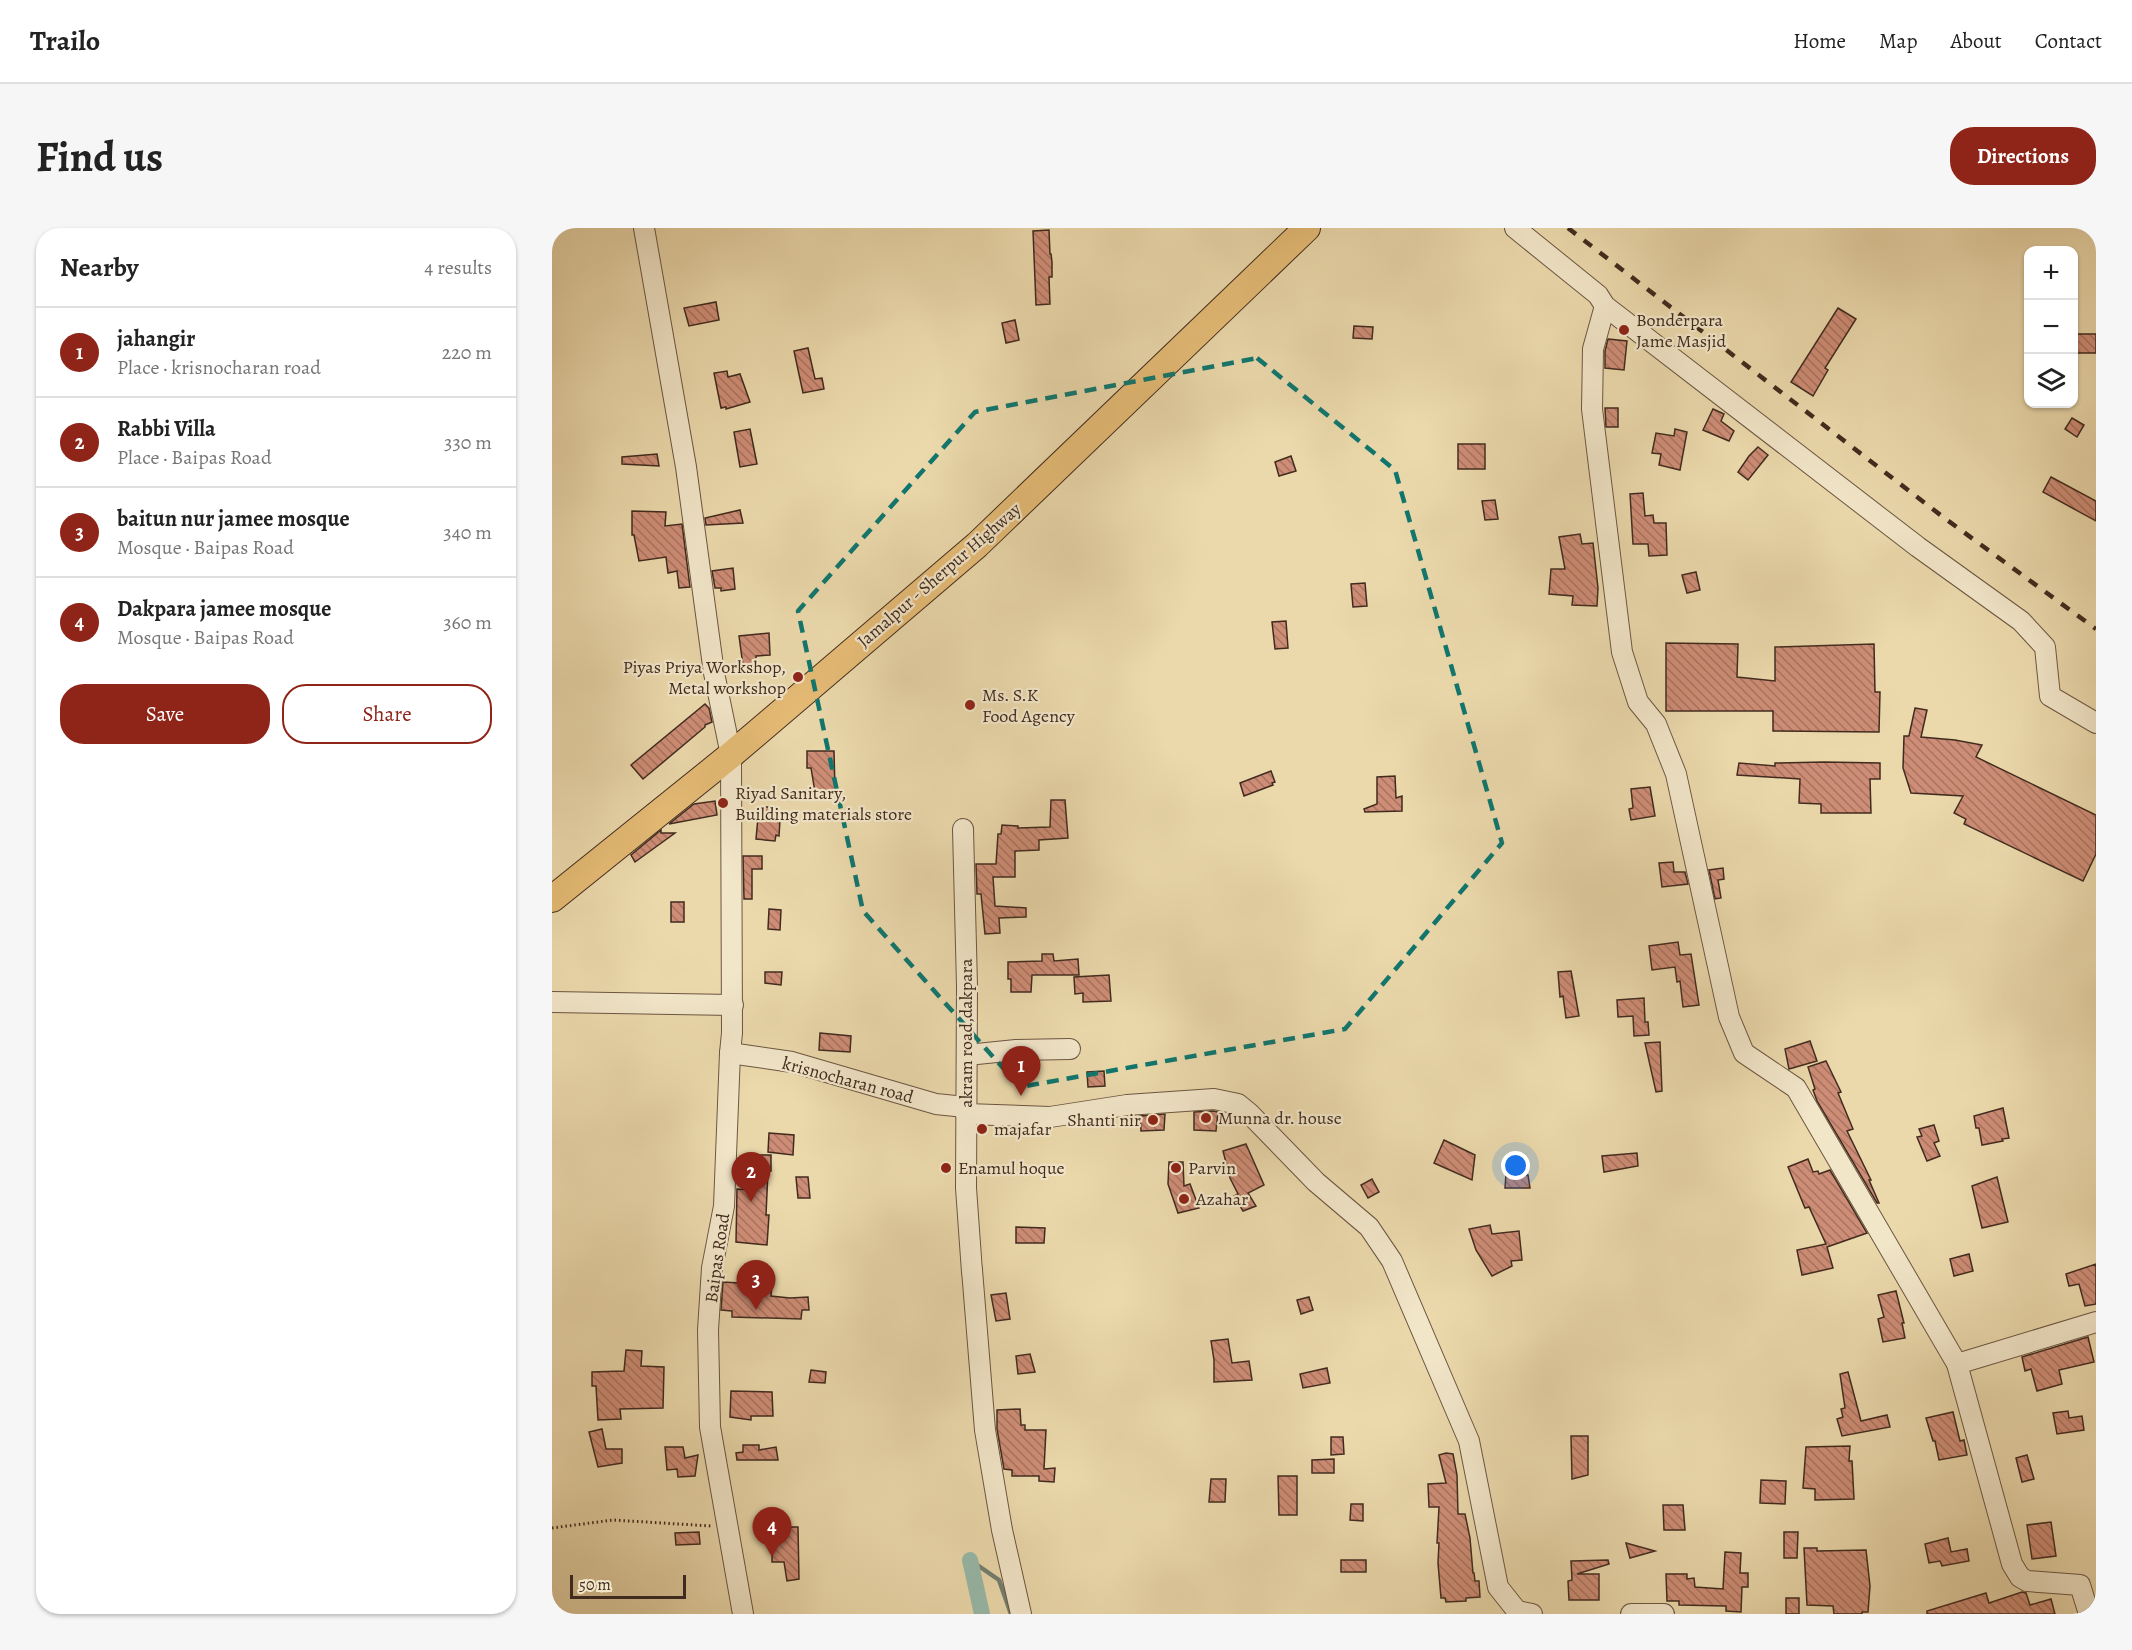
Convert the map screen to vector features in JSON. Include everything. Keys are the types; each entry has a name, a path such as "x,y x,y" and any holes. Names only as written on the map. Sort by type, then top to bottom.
{"main road":[{"name":"Jamalpur - Sherpur Highway","path":"552,899 731,755 977,545 1307,228"}],"street":[{"name":"Baipas Road","path":"644,228 686,467 714,673 731,755 732,1033 729,1053 724,1206 712,1268 708,1330 710,1427 743,1614"},
{"path":"1515,228 1598,295 1605,306 1936,561 2021,621 2045,647 2050,696 2096,723"},
{"path":"1605,306 1593,349 1592,409 1622,652 1638,702 1656,724 1676,774 1729,1017 1744,1053 1796,1088 1957,1364 2012,1564 2020,1577 2027,1581 2080,1585 2089,1614"},
{"name":"akram road,dakpara","path":"963,829 966,921 966,1188 972,1271 985,1430 1002,1530 1020,1614"},
{"path":"552,1002 733,1005"},
{"path":"967,1055 1016,1050 1070,1049"},
{"name":"krisnocharan road","path":"729,1053 792,1062 936,1104 966,1110 1050,1117 1127,1105 1214,1100 1238,1104 1316,1182 1369,1227 1392,1261 1469,1441 1498,1587 1517,1611 1532,1614"},
{"path":"1957,1364 2096,1322"},
{"path":"1631,1614 1664,1614"}],"path":[{"path":"552,1528 613,1520 728,1527"}],"highlighted area":[{"path":"1257,358 1395,470 1502,843 1345,1029 1020,1087 863,911 798,611 975,412"}],"building":[{"path":"1049,230 1052,262 1052,277 1049,277 1050,304 1036,305 1033,231"},
{"path":"716,302 719,320 689,326 684,308"},
{"path":"1838,308 1856,319 1825,368 1828,370 1813,396 1791,382"},
{"path":"1015,320 1019,340 1006,343 1002,323"},
{"path":"1354,326 1373,327 1372,339 1353,338"},
{"path":"2078,334 2096,334 2096,353 2078,353"},
{"path":"1608,339 1627,341 1624,370 1605,368"},
{"path":"808,348 815,379 822,378 824,389 803,393 794,351"},
{"path":"727,371 728,377 740,374 750,402 726,409 726,407 721,408 714,373"},
{"path":"1605,408 1618,408 1618,427 1606,427"},
{"path":"1713,409 1724,414 1721,421 1734,431 1729,441 1703,430"},
{"path":"2072,418 2084,425 2077,437 2065,429"},
{"path":"750,429 757,464 740,467 734,432"},
{"path":"1675,429 1687,432 1680,470 1659,465 1661,454 1652,453 1656,433 1674,436"},
{"path":"1458,444 1485,444 1485,469 1458,469"},
{"path":"1758,447 1768,455 1748,480 1738,472"},
{"path":"657,454 659,466 622,464 622,457"},
{"path":"1291,456 1296,471 1279,476 1275,462"},
{"path":"2051,477 2096,501 2096,521 2043,492"},
{"path":"1643,493 1645,516 1653,515 1654,523 1666,523 1667,555 1649,556 1648,544 1633,544 1630,494"},
{"path":"1495,500 1498,519 1485,520 1482,501"},
{"path":"740,510 743,523 706,525 705,518"},
{"path":"632,511 666,512 665,526 682,524 690,587 679,588 677,571 668,573 666,557 639,561 634,535 632,535"},
{"path":"1580,534 1582,544 1593,543 1598,588 1597,606 1572,605 1573,596 1549,594 1551,569 1565,569 1559,537"},
{"path":"733,568 735,589 721,591 721,588 715,588 712,571"},
{"path":"1696,572 1700,590 1687,593 1682,575"},
{"path":"1365,583 1367,606 1353,607 1351,584"},
{"path":"1286,621 1288,648 1275,649 1272,622"},
{"path":"769,633 770,655 756,656 757,671 744,673 739,636"},
{"path":"1666,643 1738,644 1737,677 1775,681 1775,647 1874,644 1875,692 1880,692 1879,732 1773,731 1773,711 1666,711"},
{"path":"705,704 709,708 712,722 705,725 643,779 631,765"},
{"path":"1915,708 1927,710 1921,737 1982,745 1976,757 2096,815 2096,854 2083,881 1964,824 1966,819 1954,813 1963,796 1911,793 1903,768 1904,736 1909,736"},
{"path":"807,751 834,751 835,791 815,792 811,768 807,768"},
{"path":"1739,763 1775,766 1775,763 1880,763 1880,779 1870,779 1871,813 1821,813 1821,804 1799,803 1800,779 1737,775"},
{"path":"1271,771 1275,782 1272,783 1273,785 1244,796 1240,783"},
{"path":"1395,776 1396,798 1402,796 1402,811 1365,812 1364,809 1377,804 1377,777"},
{"path":"1650,787 1655,816 1631,820 1629,809 1633,808 1631,789"},
{"path":"1051,800 1065,800 1068,838 1039,840 1039,850 1015,851 1015,877 993,877 995,906 1026,908 1026,917 999,918 1000,933 985,934 981,894 977,894 976,864 996,864 998,834 1001,834 1002,825 1018,826 1018,828 1050,827"},
{"path":"715,801 717,815 669,824 694,804"},
{"path":"759,807 776,807 777,820 780,820 779,836 776,835 775,841 756,839"},
{"path":"661,830 661,833 675,833 635,862 631,855"},
{"path":"743,856 762,856 762,869 752,869 752,899 744,899"},
{"path":"1673,862 1674,872 1685,872 1688,884 1662,887 1659,863"},
{"path":"1723,868 1724,879 1718,880 1721,898 1715,899 1709,870"},
{"path":"671,902 684,902 684,922 671,922"},
{"path":"769,909 781,910 780,930 768,929"},
{"path":"1678,942 1680,955 1691,954 1699,1005 1683,1007 1680,981 1677,982 1675,967 1652,970 1649,946"},
{"path":"1042,954 1053,954 1054,961 1078,959 1079,975 1032,975 1031,992 1011,992 1008,962 1042,961"},
{"path":"1571,971 1579,1016 1566,1018 1563,996 1560,997 1558,972"},
{"path":"765,972 782,972 781,985 765,983"},
{"path":"1109,975 1111,1001 1083,1002 1083,993 1075,994 1074,977"},
{"path":"1644,998 1645,1022 1648,1022 1649,1035 1634,1036 1633,1016 1618,1017 1617,1000"},
{"path":"820,1033 851,1036 850,1052 819,1050"},
{"path":"1810,1041 1817,1061 1789,1069 1785,1049"},
{"path":"1660,1042 1662,1091 1656,1092 1645,1043"},
{"path":"1826,1061 1841,1092 1838,1093 1853,1129 1847,1131 1871,1180 1869,1180 1879,1203 1817,1101 1808,1067"},
{"path":"1104,1071 1105,1086 1088,1087 1087,1072"},
{"path":"2003,1108 2009,1138 1982,1145 1974,1116"},
{"name":"Munna dr. house","path":"1194,1112 1218,1112 1216,1131 1194,1130"},
{"name":"Shanti nir","path":"1165,1114 1164,1130 1141,1131 1140,1116"},
{"path":"1934,1125 1939,1141 1934,1143 1940,1156 1927,1161 1917,1137 1922,1136 1919,1129"},
{"path":"769,1133 794,1135 793,1155 768,1152"},
{"path":"1444,1140 1475,1155 1472,1180 1434,1163"},
{"path":"1246,1144 1264,1185 1248,1193 1256,1206 1243,1211 1234,1196 1238,1194 1230,1178 1223,1151"},
{"path":"1637,1153 1638,1166 1604,1172 1602,1156"},
{"path":"753,1155 771,1155 766,1215 769,1215 767,1245 736,1242 737,1189 752,1190"},
{"path":"1808,1159 1813,1172 1818,1171 1819,1174 1830,1170 1867,1233 1827,1247 1833,1268 1802,1275 1797,1250 1826,1244 1809,1207 1805,1208 1788,1167"},
{"path":"1169,1162 1183,1162 1184,1186 1190,1184 1199,1208 1178,1213 1168,1184"},
{"path":"1506,1174 1528,1175 1530,1188 1505,1188"},
{"path":"796,1177 808,1177 810,1198 798,1198"},
{"path":"1997,1177 2008,1222 1982,1228 1972,1186"},
{"path":"1372,1179 1379,1192 1368,1198 1361,1185"},
{"path":"1490,1225 1492,1234 1519,1231 1522,1260 1511,1261 1512,1266 1492,1276 1476,1250 1469,1229"},
{"path":"1016,1227 1045,1228 1044,1243 1016,1243"},
{"path":"1969,1254 1973,1271 1954,1276 1950,1259"},
{"path":"2096,1264 2096,1304 2085,1306 2079,1284 2069,1286 2066,1274"},
{"path":"723,1282 772,1285 771,1296 808,1297 809,1310 802,1310 801,1319 732,1317 732,1311 721,1310"},
{"path":"1896,1291 1904,1323 1902,1323 1905,1338 1883,1342 1878,1319 1884,1317 1878,1295"},
{"path":"1006,1293 1010,1319 996,1321 991,1295"},
{"path":"1309,1297 1313,1310 1301,1314 1297,1300"},
{"path":"2088,1337 2094,1362 2059,1370 2062,1384 2037,1391 2031,1369 2025,1371 2022,1357"},
{"path":"1228,1339 1232,1363 1249,1361 1252,1380 1214,1382 1211,1341"},
{"path":"626,1350 642,1351 641,1366 664,1367 663,1408 620,1409 621,1419 598,1420 596,1386 592,1386 592,1372 624,1371"},
{"path":"1030,1354 1035,1372 1018,1374 1016,1356"},
{"path":"1327,1368 1330,1383 1303,1388 1300,1374"},
{"path":"811,1370 826,1372 825,1383 809,1382"},
{"path":"1848,1372 1861,1421 1887,1415 1890,1427 1842,1436 1837,1419 1843,1417 1841,1409 1845,1408 1840,1374"},
{"path":"731,1391 772,1392 773,1416 751,1416 751,1420 730,1417"},
{"path":"1020,1409 1021,1425 1025,1425 1025,1430 1046,1430 1044,1469 1055,1468 1054,1482 1039,1481 1039,1476 1012,1476 1012,1470 1004,1469 997,1429 997,1410"},
{"path":"2068,1411 2069,1418 2082,1416 2084,1430 2057,1434 2053,1413"},
{"path":"1953,1412 1960,1441 1964,1440 1967,1455 1939,1460 1926,1418"},
{"path":"602,1429 606,1449 622,1449 622,1463 598,1467 589,1432"},
{"path":"1571,1436 1588,1436 1588,1475 1572,1479"},
{"path":"1331,1437 1343,1437 1344,1454 1331,1455"},
{"path":"743,1445 759,1445 759,1450 776,1447 778,1460 737,1460 736,1453 743,1452"},
{"path":"1850,1446 1849,1461 1852,1461 1854,1499 1815,1500 1815,1489 1803,1488 1806,1447"},
{"path":"665,1447 683,1447 685,1458 698,1455 695,1476 678,1477 677,1469 667,1470"},
{"path":"1453,1454 1457,1475 1458,1514 1465,1514 1473,1573 1475,1581 1479,1581 1480,1597 1466,1598 1466,1601 1446,1602 1445,1598 1441,1598 1439,1543 1437,1543 1439,1507 1429,1507 1428,1484 1446,1483 1439,1455"},
{"path":"2027,1455 2034,1479 2022,1482 2016,1458"},
{"path":"1334,1459 1334,1473 1312,1473 1312,1460"},
{"path":"1278,1476 1297,1476 1297,1515 1279,1515"},
{"path":"1211,1479 1226,1479 1225,1502 1209,1502"},
{"path":"1761,1480 1786,1481 1785,1504 1760,1503"},
{"path":"1351,1504 1363,1504 1363,1521 1350,1520"},
{"path":"1663,1505 1683,1505 1685,1530 1664,1530"},
{"path":"2051,1522 2056,1556 2032,1559 2027,1525"},
{"path":"772,1527 798,1527 799,1579 787,1581 784,1562 772,1562"},
{"path":"699,1532 700,1544 676,1545 675,1533"},
{"path":"1784,1532 1798,1532 1797,1558 1784,1558"},
{"path":"1948,1538 1951,1552 1967,1549 1969,1561 1942,1566 1940,1561 1929,1563 1925,1544"},
{"path":"1626,1543 1655,1551 1630,1558"},
{"path":"1804,1548 1817,1548 1817,1551 1866,1550 1870,1586 1868,1612 1834,1614 1833,1606 1807,1605"},
{"path":"1725,1552 1741,1553 1740,1573 1748,1573 1748,1587 1742,1587 1741,1612 1726,1611 1726,1606 1679,1605 1679,1601 1667,1601 1666,1574 1687,1574 1687,1579 1694,1578 1695,1587 1723,1589"},
{"path":"1341,1560 1366,1560 1366,1572 1341,1572"},
{"path":"1608,1560 1609,1564 1577,1574 1599,1574 1599,1600 1569,1600 1568,1581 1572,1580 1571,1561"},
{"path":"2022,1592 2026,1593 2030,1605 2051,1599 2055,1614 1927,1614 1927,1611 1986,1593 1989,1603"},
{"path":"1786,1598 1799,1598 1799,1614 1786,1614"}],"waterway":[{"path":"970,1560 999,1580 1011,1614"},
{"path":"970,1560 982,1614"}],"railway":[{"path":"1568,228 1943,517 2096,629"}],"place":[{"name":"Bonderpara Jame Masjid","path":"1624,330"},
{"name":"Piyas Priya Workshop, Metal workshop","path":"798,677"},
{"name":"Ms. S.K Food Agency","path":"970,705"},
{"name":"Riyad Sanitary, Building materials store","path":"723,803"},
{"name":"jahangir","path":"1021,1096"},
{"name":"Munna dr. house","path":"1206,1118"},
{"name":"Shanti nir","path":"1153,1120"},
{"name":"majafar","path":"982,1129"},
{"name":"Enamul hoque","path":"946,1168"},
{"name":"Parvin","path":"1176,1168"},
{"name":"Azahar","path":"1184,1199"},
{"name":"Rabbi Villa","path":"751,1202"},
{"name":"baitun nur jamee mosque","path":"756,1310"},
{"name":"Dakpara jamee mosque","path":"772,1557"}]}
